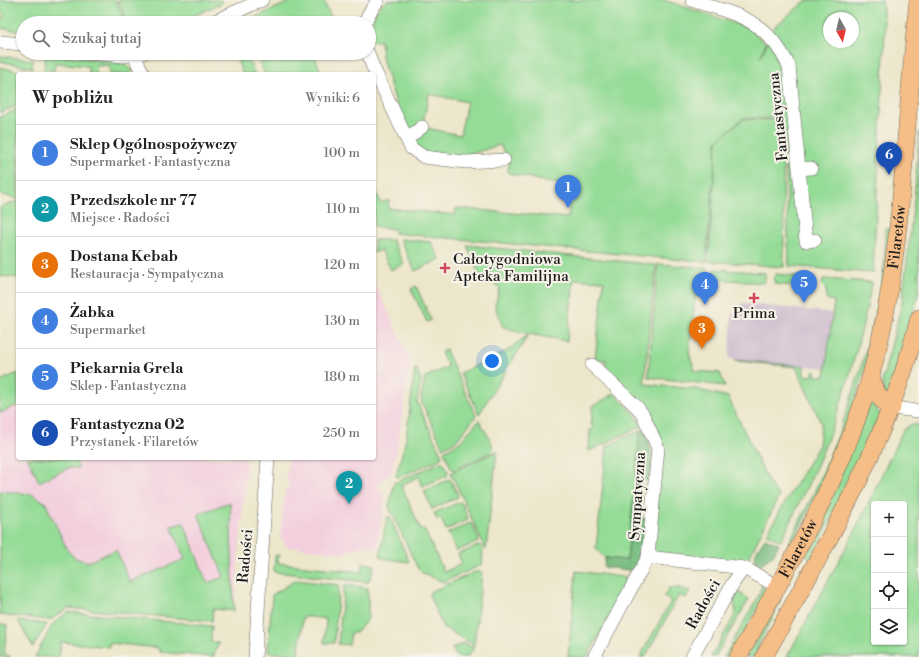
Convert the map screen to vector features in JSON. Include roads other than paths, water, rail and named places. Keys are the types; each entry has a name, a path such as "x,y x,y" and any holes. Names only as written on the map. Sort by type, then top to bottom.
{"main road":[{"path":"906,0 915,30"},
{"name":"Filaretów","path":"738,657 811,525 831,484 871,377 888,306 896,246 918,0"},
{"name":"Filaretów","path":"764,657 846,506 892,408 910,355 919,318"},
{"path":"871,377 883,403 892,408"},
{"name":"Filaretów","path":"777,586 796,599"}],"street":[{"path":"227,16 262,0"},
{"path":"368,16 378,0"},
{"name":"Fantastyczna","path":"692,0 747,19 764,29 781,50 789,66 805,168 806,241 815,240"},
{"path":"0,42 16,43"},
{"path":"140,60 143,72"},
{"path":"370,60 375,72"},
{"path":"376,73 411,148 424,157 465,162 504,160"},
{"path":"407,139 422,127"},
{"name":"Sympatyczna","path":"592,365 637,407 643,415 658,448 648,557 594,657"},
{"path":"892,408 919,411"},
{"name":"Radości","path":"255,657 268,460"},
{"name":"Sympatyczna","path":"648,557 744,568 777,586"},
{"name":"Radości","path":"692,657 733,583 744,568"}],"place":[{"name":"Fantastyczna 02","path":"889,175"},
{"name":"Sklep Ogólnospożywczy","path":"568,208"},
{"name":"Całotygodniowa Apteka Familijna","path":"445,268"},
{"name":"Prima","path":"754,298"},
{"name":"Piekarnia Grela","path":"804,303"},
{"name":"Żabka","path":"705,305"},
{"name":"Dostana Kebab","path":"702,349"},
{"name":"Przedszkole nr 77","path":"349,504"}]}
